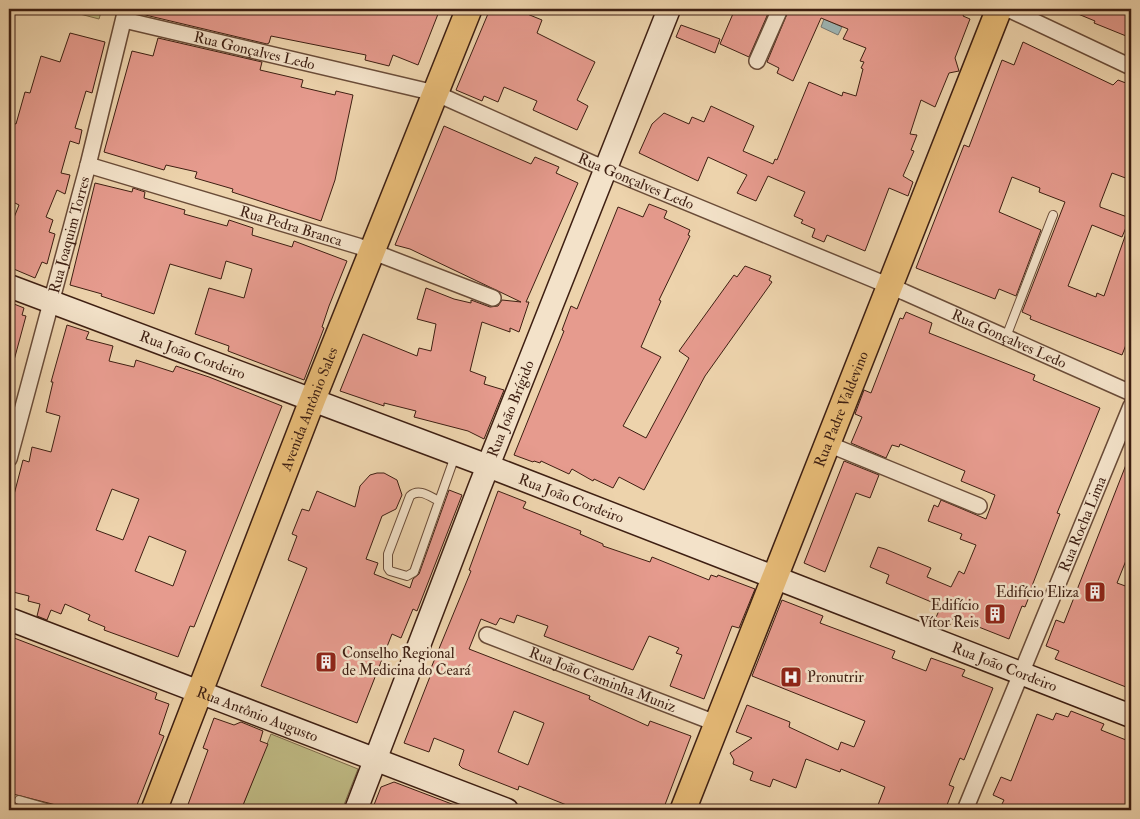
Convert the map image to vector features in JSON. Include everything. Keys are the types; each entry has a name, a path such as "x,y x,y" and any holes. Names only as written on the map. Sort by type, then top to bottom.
{"main road":[{"name":"Avenida Antônio Sales","path":"154,810 312,401 469,9"},
{"name":"Rua Padre Valdevino","path":"684,810 999,9"}],"street":[{"name":"Rua João Brígido","path":"356,810 488,466 669,9"},
{"path":"757,61 780,9"},
{"path":"1008,9 1131,67"},
{"name":"Rua Gonçalves Ledo","path":"125,15 435,93 606,169 890,286 1131,393"},
{"name":"Rua Joaquim Torres","path":"9,459 88,165 125,15"},
{"name":"Rua Pedra Branca","path":"88,165 373,251 493,298"},
{"name":"Rua João Cordeiro","path":"9,286 488,466 1131,716"},
{"name":"Rua Rocha Lima","path":"965,810 1131,406"},
{"path":"828,444 979,506"},
{"name":"Rua Antônio Augusto","path":"9,619 201,691 507,810"},
{"name":"Rua João Caminha Muniz","path":"487,635 718,724"}],"lane":[{"path":"1006,337 1053,215"},
{"path":"438,501 423,493 415,492 410,496 388,554 388,568 390,571 407,576 414,572 456,454"},
{"path":"19,800 54,810"}],"shaded area":[{"path":"61,9 102,9 99,19"},
{"path":"271,734 358,769 342,810 241,810"}],"water":[{"path":"824,19 842,27 838,35 821,27"}],"building":[{"path":"137,9 440,9 418,65 393,55 389,66 365,60 366,55 271,36 267,44 137,13"},
{"path":"490,9 515,9 542,20 537,33 595,62 577,100 588,106 577,130 533,110 537,101 504,87 498,102 484,96 482,101 456,90"},
{"path":"735,9 770,9 749,57 720,44"},
{"path":"789,9 966,9 963,16 970,19 955,58 959,71 949,73 935,107 921,100 910,134 917,135 911,150 914,151 903,176 913,182 908,196 889,188 865,251 827,235 824,242 812,237 815,229 801,223 803,220 794,216 805,192 768,176 756,201 737,193 747,175 708,157 698,181 639,153 652,124 664,113 689,124 692,117 704,122 711,106 754,126 743,151 773,164 775,159 777,160 809,82 842,96 843,92 856,96 863,69 861,68 864,62 860,61 866,48 843,39 848,29 821,18 793,81 777,73 779,68 767,62"},
{"path":"1066,9 1131,9 1131,38 1094,23 1095,21"},
{"path":"681,25 720,39 715,53 676,37"},
{"path":"70,33 105,42 92,93 86,91 75,128 82,130 79,144 70,141 61,173 70,175 65,194 57,190 46,217 53,220 49,232 55,234 47,264 42,262 35,278 9,267 9,245 14,232 9,230 19,205 9,200 9,122 16,124 25,92 30,93 41,56 60,62"},
{"path":"158,38 262,62 260,70 303,80 301,87 335,95 336,91 353,95 335,180 321,221 232,192 233,189 195,178 197,172 166,165 164,170 104,152 132,51 153,56"},
{"path":"1023,42 1113,85 1118,80 1131,85 1131,180 1112,173 1100,204 1100,207 1130,218 1122,237 1092,225 1068,286 1096,297 1097,293 1104,296 1129,225 1131,225 1131,332 1122,355 1030,319 1031,316 1022,312 1065,202 1039,192 1040,188 1012,177 999,212 1041,230 1016,296 999,289 995,299 916,268 964,145 969,147 1002,60 1014,65"},
{"path":"444,126 531,164 535,157 559,167 556,173 578,183 526,302 529,302 519,332 510,328 510,332 482,322 470,371 486,377 484,384 504,390 484,439 468,431 414,417 416,411 384,403 384,406 340,391 363,334 417,356 419,348 431,351 436,324 417,319 426,288 454,299 471,303 471,300 490,307 498,306 502,300 521,302 410,249 395,245"},
{"path":"95,183 132,192 133,188 145,192 144,198 185,210 184,214 227,226 229,220 253,228 252,235 292,247 294,241 347,261 329,306 322,327 324,328 304,380 228,351 229,346 195,334 209,288 244,298 252,269 226,261 221,279 170,264 154,314 101,296 102,294 70,285"},
{"path":"649,204 667,211 664,218 690,230 688,235 690,236 659,300 661,301 641,347 661,357 623,426 646,438 689,358 679,351 734,275 737,277 745,266 771,276 769,280 772,282 705,376 644,490 619,477 613,488 594,479 593,481 572,469 569,474 541,461 540,463 533,462 514,455 564,331 562,330 571,306 577,309 618,207 643,217"},
{"path":"9,302 24,308 22,315 26,316 13,364 9,363"},
{"path":"906,312 932,323 929,333 1035,375 1033,380 1100,408 1057,513 1060,514 1031,592 1025,607 1022,606 1009,639 961,620 952,619 949,627 934,622 941,606 886,583 889,575 870,567 878,547 931,568 927,577 951,587 959,571 964,574 976,545 960,539 962,534 928,521 934,505 938,507 941,500 986,519 995,495 961,481 965,471 900,444 899,447 892,445 886,458 851,443 862,417 855,414 864,390 871,393 900,318 903,319"},
{"path":"67,325 89,332 86,339 113,346 109,361 134,367 136,360 173,372 176,366 282,406 194,627 190,626 178,657 104,630 105,627 88,620 90,615 65,604 61,614 51,610 47,620 37,616 40,604 28,601 29,596 9,591 9,514 23,460 29,462 32,447 51,452 60,416 46,412 53,382 51,382","holes":["112,489 139,499 123,540 96,530","149,536 186,551 173,586 135,571"]},
{"path":"1131,452 1131,548 1117,583 1131,588 1131,689 1055,659 1059,651 1046,646 1056,620 1064,623"},
{"path":"844,461 879,475 870,498 856,493 825,572 804,563"},
{"path":"384,473 397,480 402,495 396,509 382,516 366,559 378,563 374,574 410,588 413,579 419,574 449,490 462,495 417,611 413,609 401,638 392,634 357,723 261,686 307,568 288,560 297,536 292,534 302,509 309,511 317,491 355,507 360,486 370,475"},
{"path":"498,491 526,502 523,508 581,531 580,534 603,544 603,546 650,562 652,557 709,580 711,575 717,577 718,575 755,589 739,628 732,626 704,699 670,686 682,655 676,653 679,648 649,636 633,670 544,636 548,626 517,615 514,623 500,618 496,625 481,619 469,649 590,696 589,699 648,726 650,721 691,736 663,810 579,810 519,786 518,790 462,768 459,765 464,750 434,738 429,752 404,743 431,674 429,673 471,571 469,570","holes":["514,711 544,723 528,765 498,752"]},
{"path":"782,600 823,616 820,623 895,651 892,658 926,671 931,658 965,670 962,676 993,688 964,760 960,758 949,785 954,787 945,810 876,810 885,787 841,769 840,772 806,759 796,788 773,779 770,787 750,780 753,772 733,764 734,760 730,753 752,738 736,732 747,705 790,722 789,727 838,750 841,742 854,747 865,721 752,676"},
{"path":"9,636 157,693 155,699 169,704 159,734 164,736 135,810 65,810 56,805 9,793"},
{"path":"1071,711 1104,724 1101,730 1131,742 1131,810 999,810 1004,800 993,795 1001,777 1011,781 1037,714 1053,720 1056,713 1068,717"},
{"path":"214,718 234,725 241,722 263,731 260,741 268,744 241,810 186,810 208,750 203,748"},
{"path":"394,782 465,810 372,810 381,787"}],"place":[{"name":"Edifício Eliza","path":"1095,592"},
{"name":"Edifício Vítor Reis","path":"995,614"},
{"name":"Conselho Regional de Medicina do Ceará","path":"326,662"},
{"name":"Pronutrir","path":"791,677"}]}
